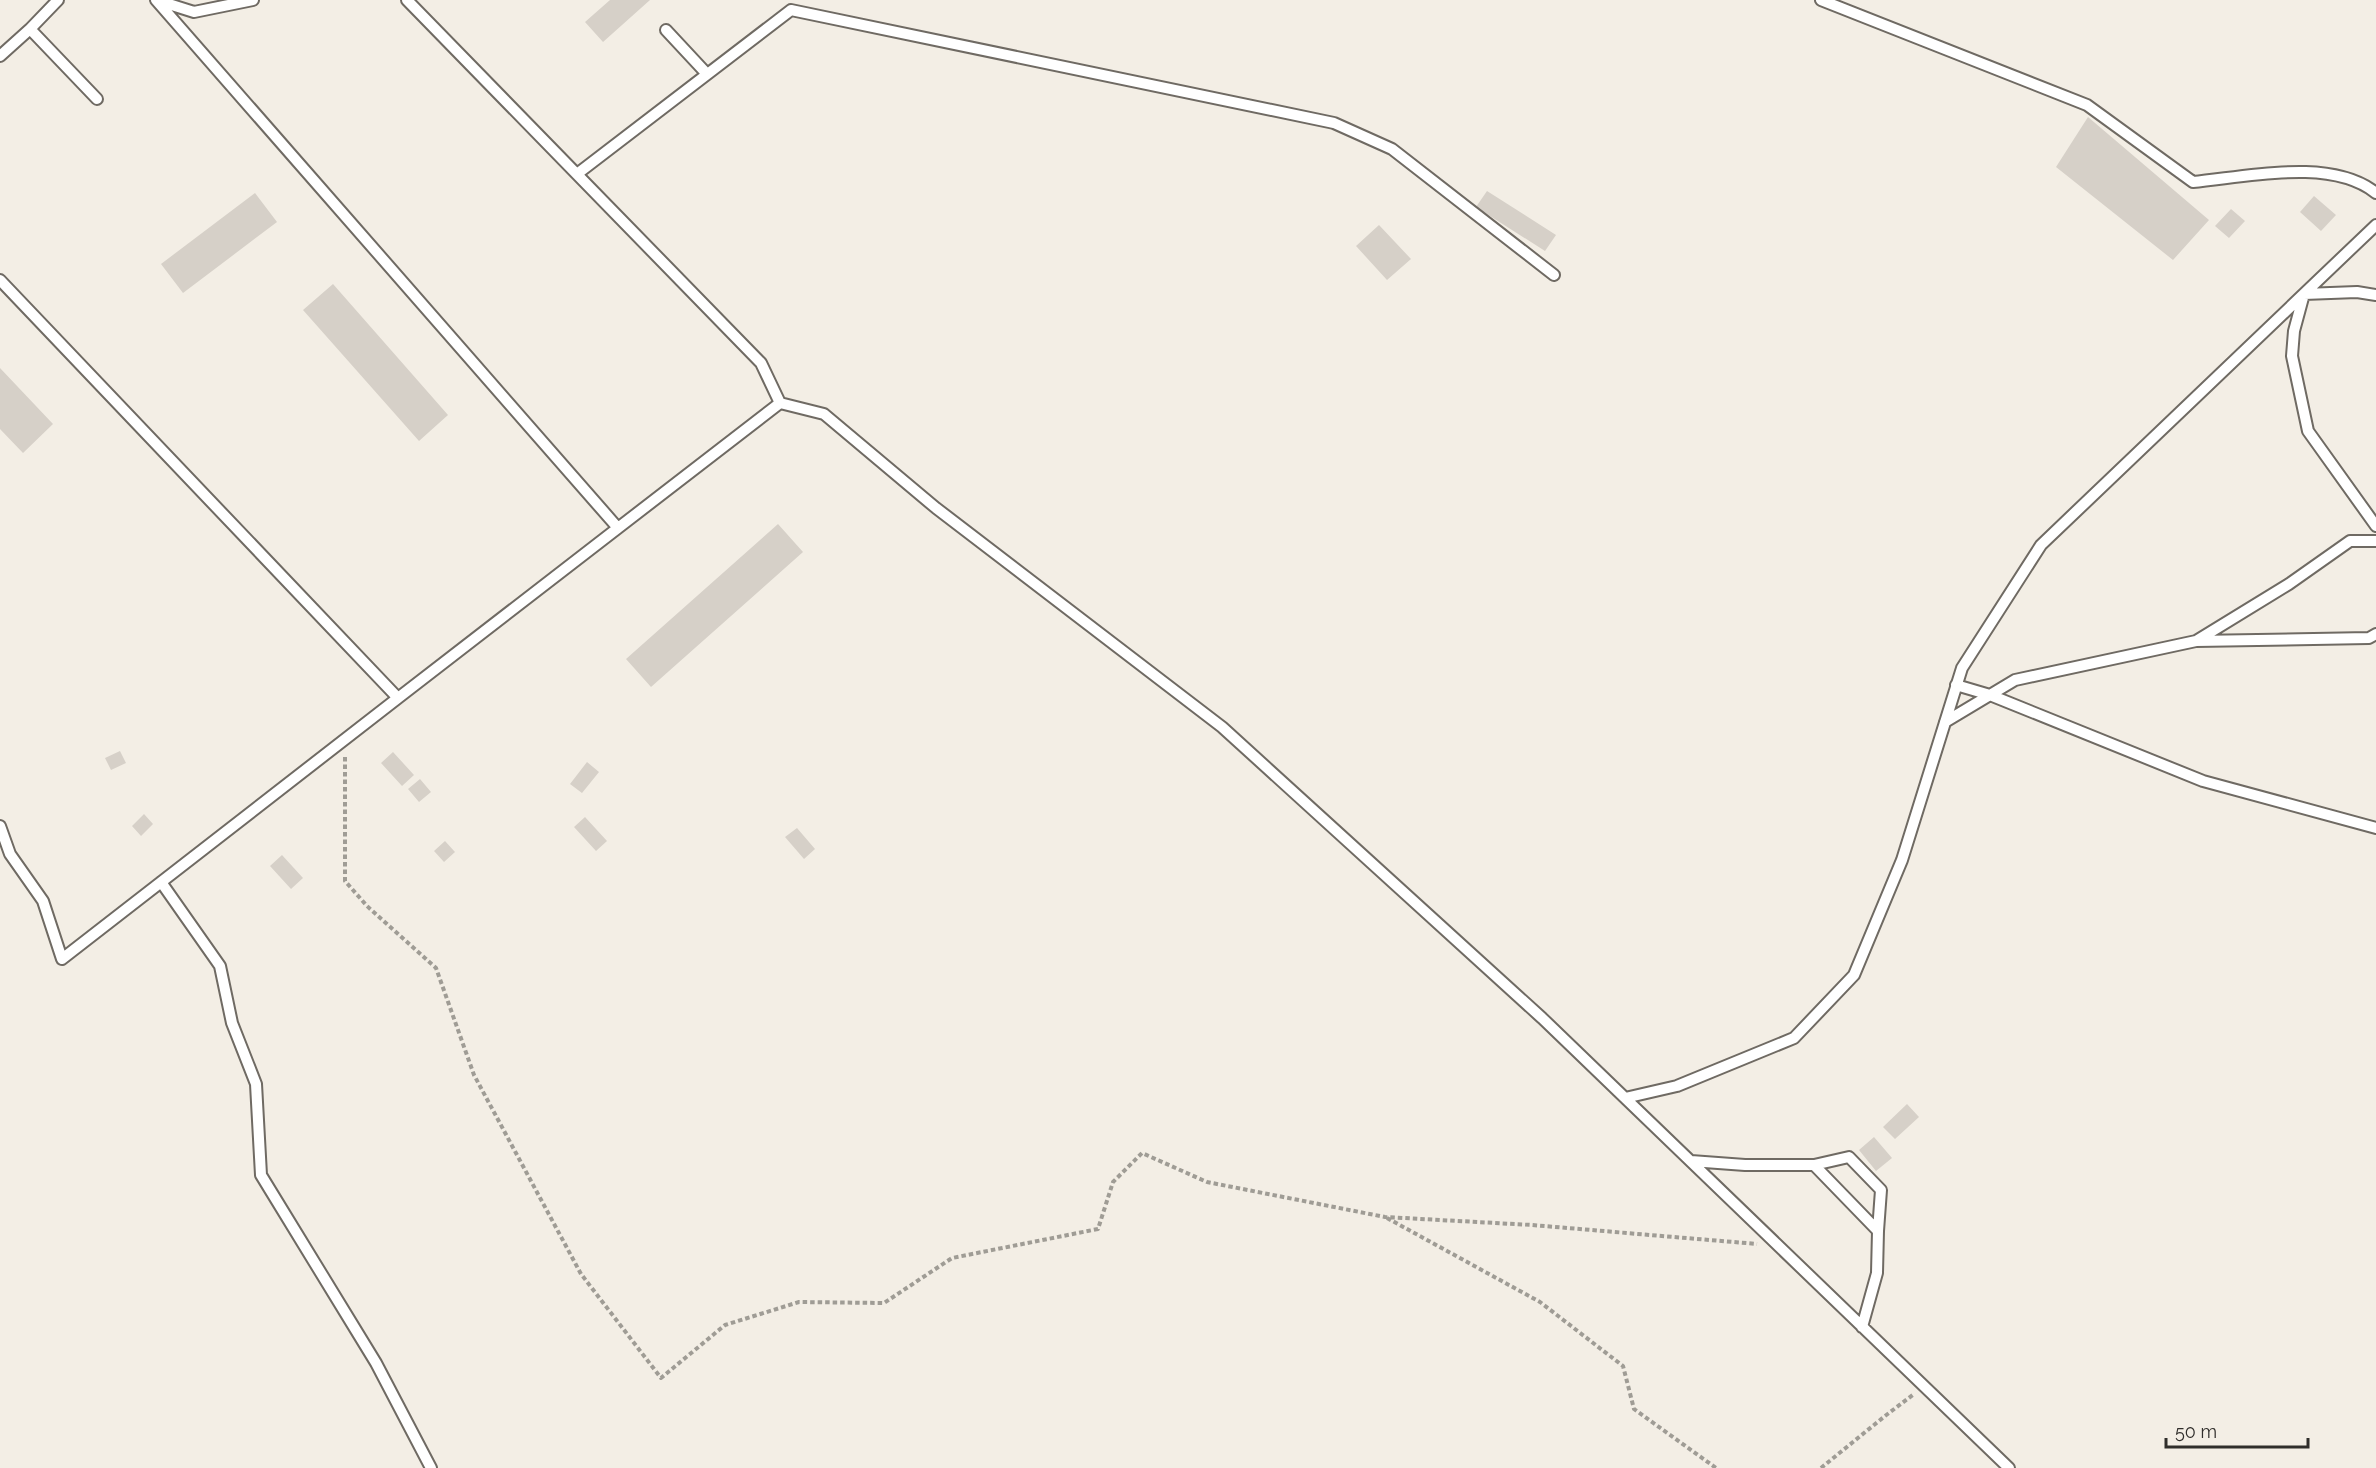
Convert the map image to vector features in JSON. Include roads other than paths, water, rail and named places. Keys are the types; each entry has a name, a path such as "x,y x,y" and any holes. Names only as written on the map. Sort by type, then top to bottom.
{"lane":[{"path":"0,56 58,0"},
{"path":"156,0 194,12 253,0"},
{"path":"156,0 618,528"},
{"path":"407,0 761,363 780,403"},
{"path":"1821,0 2087,105 2193,182 2308,171 2363,182 2376,193"},
{"path":"577,174 707,75 788,5 1334,123 1392,149 1554,275"},
{"path":"30,29 97,99"},
{"path":"666,30 707,75"},
{"path":"1625,1098 1677,1086 1794,1038 1854,975 1902,860 1962,668 2041,545 2376,225"},
{"path":"0,280 398,698"},
{"path":"2304,294 2357,292 2376,295"},
{"path":"2304,294 2294,331 2292,356 2308,430 2376,526"},
{"path":"0,826 10,855 43,901 62,959 780,403"},
{"path":"780,403 824,414 936,508 1222,727 1542,1018 2009,1468"},
{"path":"2196,641 2289,584 2350,541 2376,541"},
{"path":"1945,722 2015,681 2196,641 2369,638 2376,634"},
{"path":"1956,685 1990,695 2204,781 2376,828"},
{"path":"161,882 220,966 232,1023 256,1084 261,1175 376,1363 431,1468"},
{"path":"1691,1161 1744,1165 1814,1165 1850,1157 1881,1190 1876,1273 1863,1327"},
{"path":"1814,1165 1878,1231"}]}
